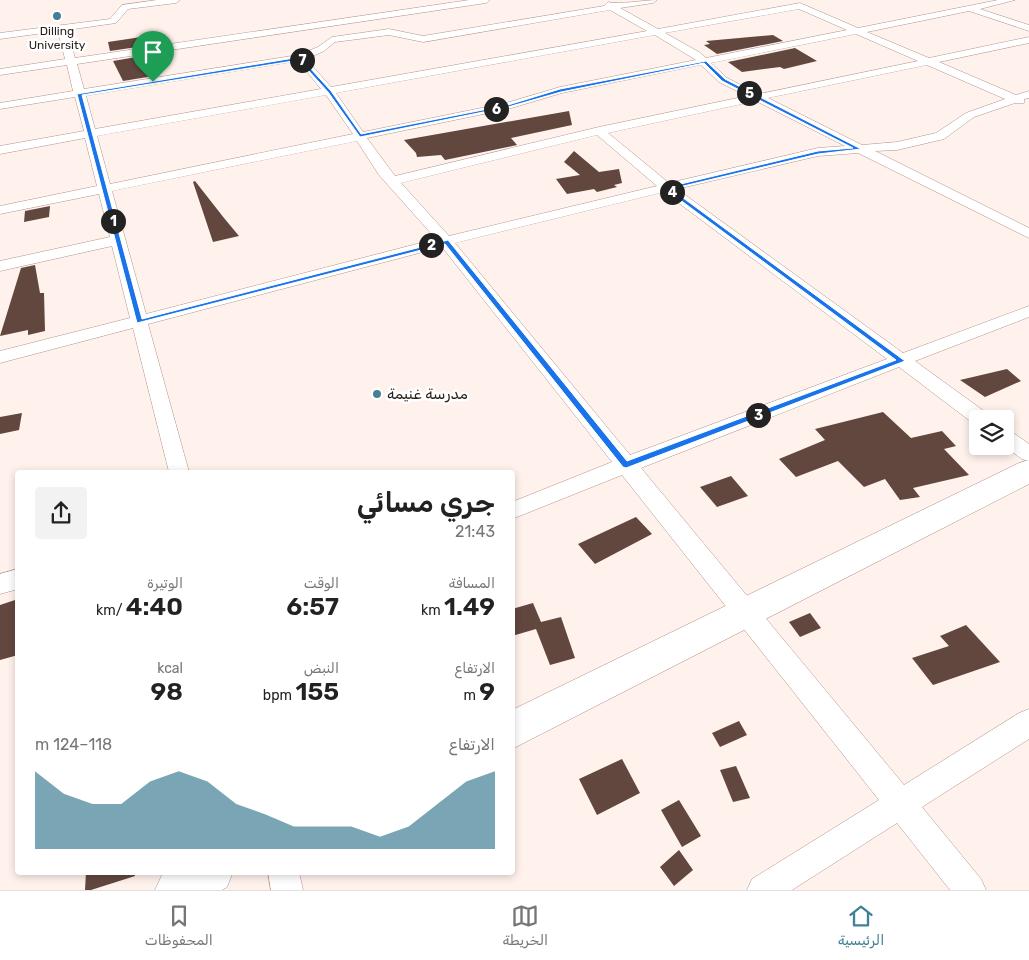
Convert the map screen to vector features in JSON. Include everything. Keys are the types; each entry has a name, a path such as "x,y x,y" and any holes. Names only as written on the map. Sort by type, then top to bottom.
{"street":[{"path":"0,36 113,21 125,7 176,0"},
{"path":"0,72 486,0"},
{"path":"601,0 696,54 724,80 1029,234"},
{"path":"0,106 300,58 322,49 332,40 389,32 423,39 653,0"},
{"path":"0,210 104,187 508,106 560,90 1011,0"},
{"path":"955,3 1029,28"},
{"path":"0,150 800,6 1029,105"},
{"path":"62,27 178,470"},
{"path":"392,181 599,131 1029,40"},
{"path":"300,58 330,92 392,181 446,242 970,890"},
{"path":"0,357 446,242 818,152 897,146 940,136 970,115 1029,94"},
{"path":"599,131 667,188 969,410"},
{"path":"0,266 118,240"},
{"path":"515,510 626,465 1029,311"},
{"path":"1014,443 1029,454"},
{"path":"515,728 1029,471"},
{"path":"0,584 15,580"},
{"path":"763,890 1029,723"},
{"path":"176,890 206,875"},
{"path":"284,875 287,890"}],"building":[{"path":"773,35 783,41 717,54 704,45 710,44 706,41"},
{"path":"148,36 151,45 110,51 108,42"},
{"path":"795,48 817,61 784,69 780,67 742,72 728,62"},
{"path":"154,54 160,75 123,81 113,61"},
{"path":"569,111 572,125 511,138 517,145 445,160 441,155 417,157 416,153 404,140"},
{"path":"574,151 599,172 619,169 622,183 614,185 617,187 597,192 594,189 567,194 556,179 580,175 564,162"},
{"path":"195,181 239,236 213,242 193,182"},
{"path":"50,206 49,217 24,222 25,211"},
{"path":"35,265 40,293 44,293 45,331 28,335 28,330 0,336 21,268"},
{"path":"1007,369 1021,381 985,397 960,380"},
{"path":"883,412 911,438 942,431 956,446 944,449 969,475 913,488 920,497 900,500 885,479 864,487 838,461 796,477 779,459 825,440 815,429"},
{"path":"22,413 19,430 0,434 0,417"},
{"path":"731,476 748,496 717,507 700,487"},
{"path":"636,517 652,534 595,564 578,544"},
{"path":"15,600 15,656 0,660 0,605"},
{"path":"533,603 541,622 561,617 575,658 550,665 536,629 515,635 515,608"},
{"path":"810,613 821,628 800,637 789,622"},
{"path":"966,625 1000,662 933,685 912,658 949,646 940,636"},
{"path":"739,721 747,735 720,747 712,733"},
{"path":"622,759 640,793 597,815 579,779"},
{"path":"736,766 750,798 733,802 720,770"},
{"path":"679,800 701,836 682,847 661,810"},
{"path":"679,850 693,870 674,886 660,867"},
{"path":"86,875 135,875 91,890 85,890"}],"place":[{"name":"Dilling University","path":"57,16"},
{"name":"مدرسة غنيمة","path":"377,394"}],"route":[{"path":"300,58 330,92 360,136 508,106 560,90 704,62 724,80 859,149 818,152 667,188 902,361 626,465 446,242 139,322 79,94 153,82 300,58"}]}
